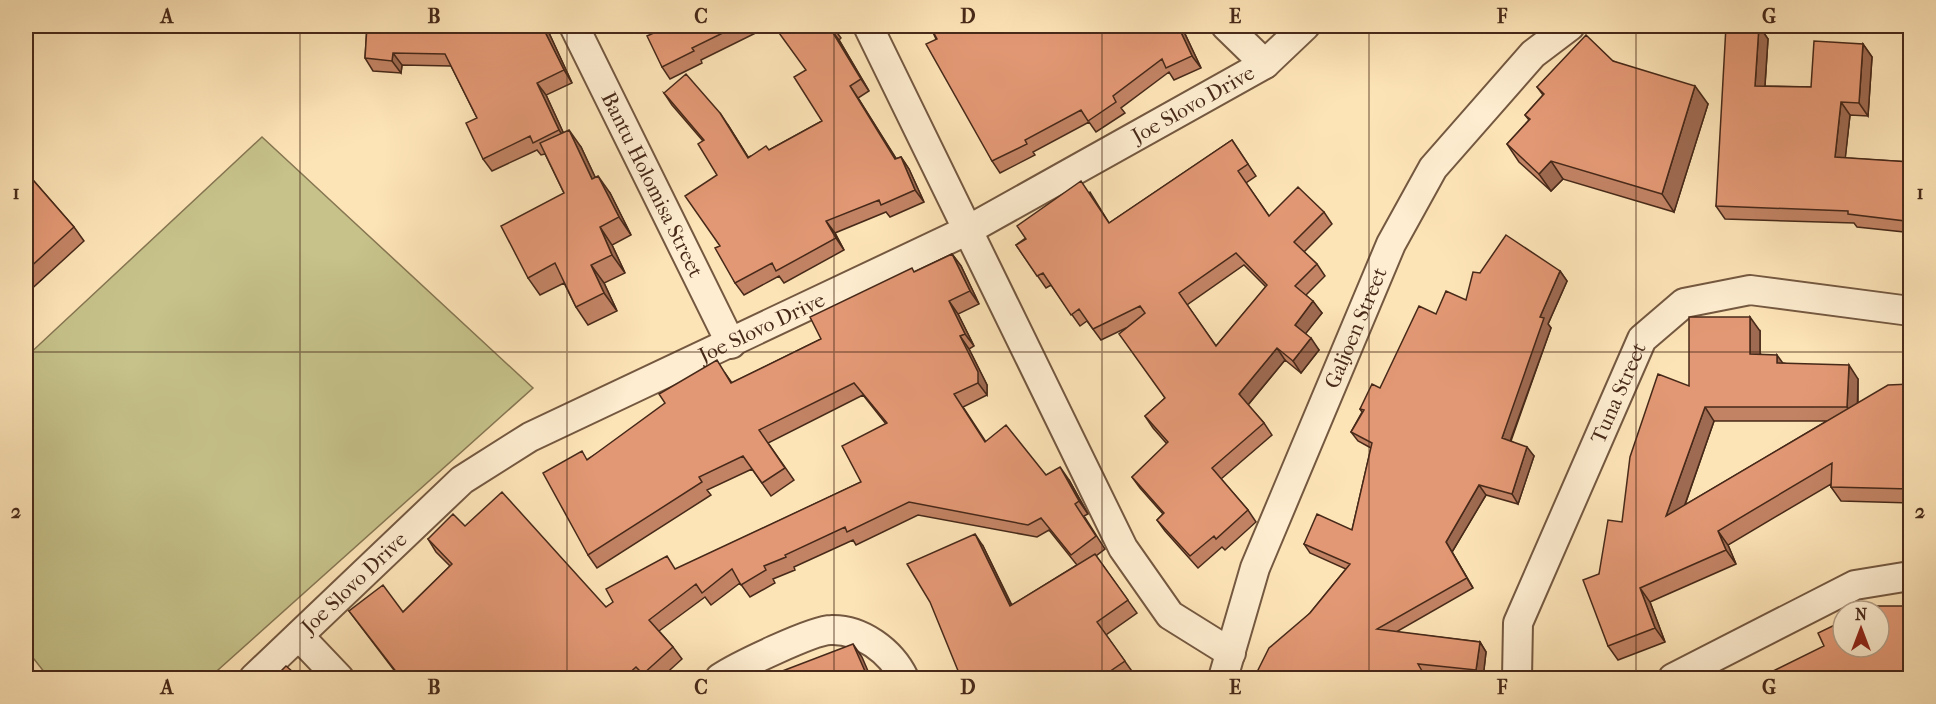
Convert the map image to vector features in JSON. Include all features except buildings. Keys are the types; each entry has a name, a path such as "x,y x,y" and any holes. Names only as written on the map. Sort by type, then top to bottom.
{"street":[{"name":"Bantu Holomisa Street","path":"574,26 731,344"},
{"path":"868,26 1123,548 1170,615 1227,666"},
{"path":"1226,26 1265,64"},
{"name":"Joe Slovo Drive","path":"254,678 462,480 530,437 624,390 731,344 968,230 1265,64 1305,26"},
{"name":"Galjoen Street","path":"1227,666 1256,568 1391,243 1433,168 1533,54 1570,26"},
{"name":"Tuna Street","path":"1516,678 1518,623 1642,339 1684,303 1750,290 1911,311"},
{"path":"1673,678 1855,585 1911,576"},
{"path":"720,678 733,669 829,629 864,635 899,668 904,678"},
{"path":"299,636 339,678"}],"shaded area":[{"path":"262,137 533,388 209,678 49,678 26,649 26,357"}]}
